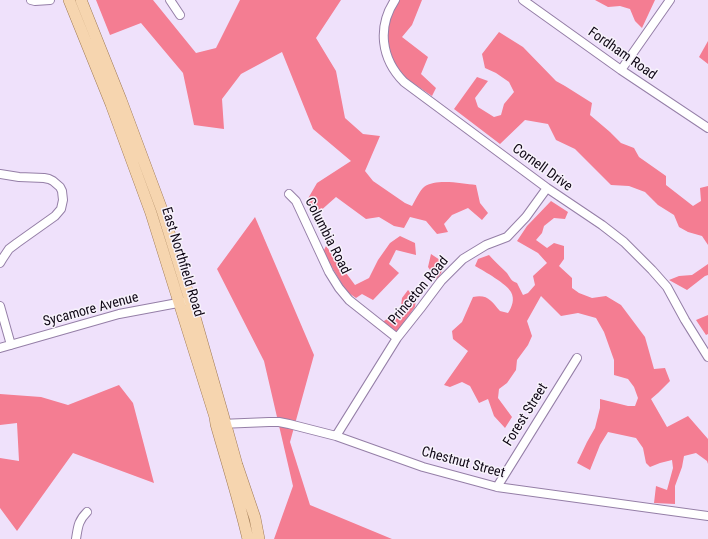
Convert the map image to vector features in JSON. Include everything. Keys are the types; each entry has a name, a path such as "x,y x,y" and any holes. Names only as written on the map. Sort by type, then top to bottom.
{"main road":[{"name":"East Northfield Road","path":"69,0 90,38 157,211 220,424 248,539"},
{"name":"East Northfield Road","path":"81,0 90,38"},
{"name":"East Northfield Road","path":"220,424 237,465 255,518 259,539"}],"street":[{"path":"31,0 50,0"},
{"path":"170,0 180,15"},
{"name":"Cornell Drive","path":"396,0 387,17 384,30 384,42 389,61 399,78 547,188 618,237 667,287 708,357"},
{"name":"Fordham Road","path":"523,0 621,70 708,128"},
{"path":"621,70 670,0"},
{"path":"0,174 49,179 60,187 63,200 61,209 55,216 9,249 0,263"},
{"name":"Princeton Road","path":"336,436 396,338 446,275 463,259 486,245 506,236 526,217 547,188"},
{"name":"Columbia Road","path":"289,194 296,201 329,272 339,288 349,300 396,338"},
{"name":"Sycamore Avenue","path":"0,348 119,314 184,301"},
{"path":"0,306 11,345"},
{"name":"Forest Street","path":"497,487 577,358"},
{"name":"Chestnut Street","path":"220,424 279,422 336,436 423,467 497,487 708,516"},
{"path":"76,539 79,522 87,512"}],"shaded area":[{"path":"96,0 153,0 196,53 216,48 240,0 341,0 316,38 336,71 345,118 363,134 380,136 365,171 373,181 405,203 412,206 422,188 429,184 450,182 476,185 480,203 488,213 482,220 468,208 452,215 444,224 448,232 437,234 426,221 410,217 404,228 394,226 379,217 366,219 336,197 318,213 306,202 317,183 351,161 313,129 282,52 241,74 222,99 224,129 194,125 183,73 141,23 110,35"},
{"path":"399,0 422,0 412,25 402,37 428,57 421,74 436,88 432,96 404,77 394,65 386,44 388,26 393,9"},
{"path":"595,0 655,0 642,28 635,21 630,9 620,6 608,7"},
{"path":"499,32 523,47 556,81 592,103 590,115 621,143 634,148 639,157 666,176 666,185 693,206 701,201 700,188 708,186 708,245 702,236 688,232 679,227 674,215 658,205 645,192 629,186 611,185 575,149 556,140 548,124 525,120 500,144 454,109 477,77 488,81 475,98 478,107 494,117 501,115 504,104 514,92 509,82 496,73 485,68 482,54"},
{"path":"708,41 708,64 699,57"},
{"path":"551,201 568,212 565,219 554,218 544,226 542,233 536,240 547,248 554,243 564,246 564,259 559,266 572,278 572,288 579,293 592,298 606,296 621,305 645,337 654,369 665,368 670,381 651,399 667,427 688,416 708,439 708,464 707,461 696,453 684,456 682,467 675,486 675,504 654,503 656,486 667,490 673,468 672,460 650,467 646,463 643,448 636,438 608,432 600,445 590,470 577,463 595,428 600,408 600,399 628,406 635,406 638,398 634,387 628,379 614,375 614,360 604,332 596,318 578,313 561,316 541,296 527,321 532,336 528,345 517,360 516,370 507,383 499,389 498,398 512,417 505,428 494,416 488,399 479,403 470,386 462,382 450,387 444,385 468,351 453,339 452,331 462,322 473,297 486,297 500,311 508,313 511,308 513,297 509,289 495,278 475,266 478,259 489,255 506,272 511,280 517,283 523,295 528,293 535,285 533,276 547,263 538,253 517,241 527,226"},
{"path":"255,217 314,355 290,442 310,505 392,539 274,539 293,486 264,361 217,269"},
{"path":"400,236 415,243 416,255 396,250 389,264 399,273 373,300 362,294 356,298 346,291 323,252 326,246 355,285 369,278 378,260 390,243"},
{"path":"431,254 446,264 437,280 428,267"},
{"path":"708,264 708,275 687,290 669,280 679,276 692,275"},
{"path":"408,290 416,299 415,307 396,333 381,323 387,319 395,318 401,306 402,298"},
{"path":"708,315 708,334 706,335 696,320"},
{"path":"119,385 133,403 154,483 73,453 17,531 0,508 0,458 19,461 17,423 0,425 0,394 41,397 68,405"}]}
